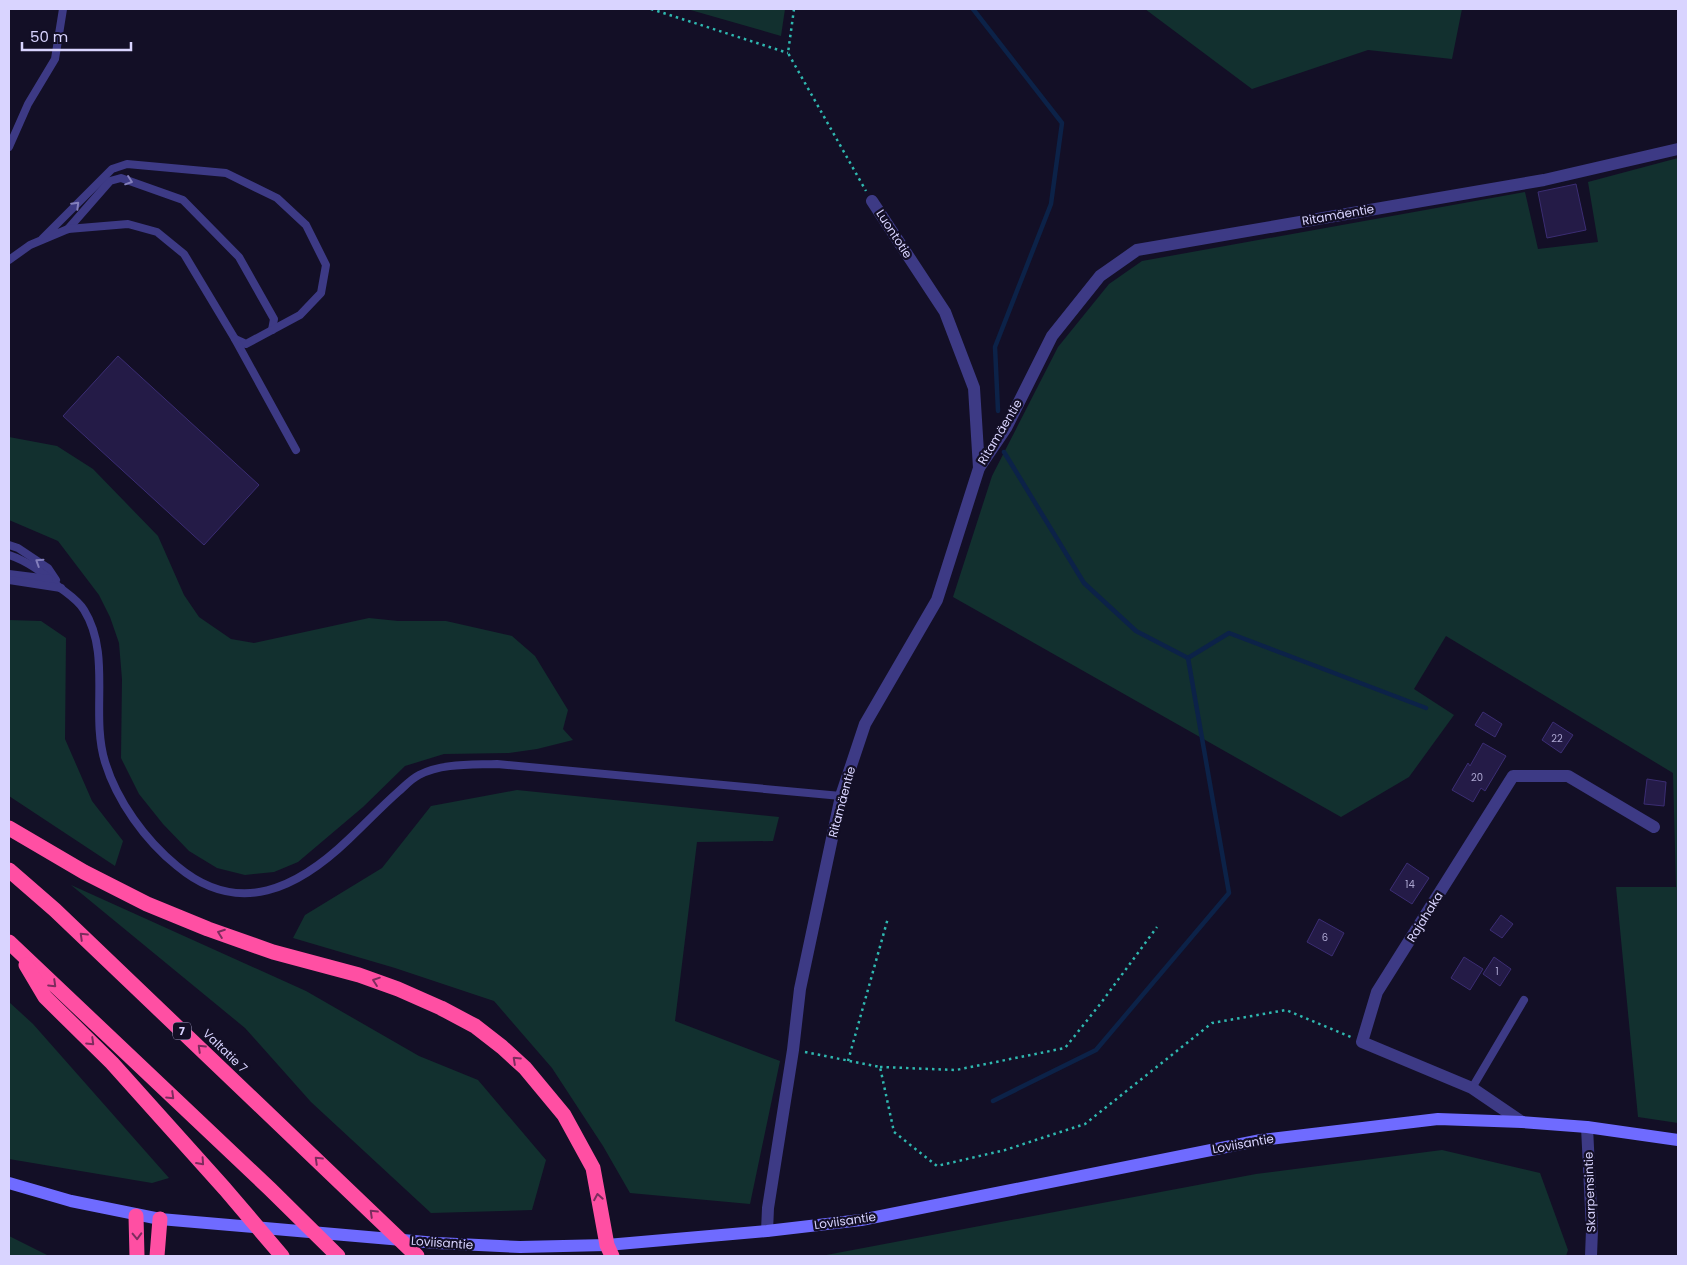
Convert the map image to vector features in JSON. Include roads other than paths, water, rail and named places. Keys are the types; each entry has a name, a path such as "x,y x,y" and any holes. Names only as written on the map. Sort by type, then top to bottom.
{"highway":[{"path":"9,828 84,872 147,904 208,929 273,952 359,975 398,989 475,1026 525,1068 564,1115 593,1168 609,1251"},
{"name":"Valtatie 7","path":"9,870 55,910 417,1256"},
{"path":"13,946 45,997 112,1063 225,1189 282,1256"},
{"path":"13,946 270,1189 338,1256"},
{"path":"136,1216 137,1256"},
{"path":"157,1256 160,1219"}],"main road":[{"name":"Loviisantie","path":"9,1183 71,1201 136,1216 160,1219 437,1243 609,1251 861,1220 1261,1140 1438,1119 1522,1122 1587,1127 1678,1140"}],"street":[{"name":"Ritamäentie","path":"767,1231 768,1208 793,1050 800,988 841,796 865,724 937,600 979,468 1006,428 1052,336 1100,276 1137,250 1544,180 1678,149"},
{"name":"Luontotie","path":"872,201 945,312 974,388 979,468"},
{"name":"Rajahaka","path":"1472,1088 1362,1042 1377,992 1513,776 1568,776 1654,827"},
{"path":"1472,1088 1522,1122"},
{"name":"Skarpensintie","path":"1587,1127 1592,1230 1591,1256"}],"lane":[{"path":"9,147 28,104 55,59 64,9"},
{"path":"42,240 112,169 127,164 226,173 277,198 306,224 326,265 321,293 300,315 246,344 235,339"},
{"path":"68,229 110,181 121,178 183,200 239,257 274,319 272,330"},
{"path":"9,260 30,245 68,229 128,224 157,232 184,254 235,339 296,450"},
{"path":"9,546 18,548 48,568 61,588"},
{"path":"9,555 20,559 51,579 83,609 92,625 96,644 101,740 105,761 128,811 170,860 191,877 222,891 240,894 256,893 274,889 296,880 327,859 372,814 418,776 433,769 445,767 496,764 841,796"},
{"path":"9,574 51,579"},
{"path":"9,580 61,588"},
{"path":"1472,1088 1524,1000"}],"waterway":[{"path":"973,9 1062,123 1051,204 995,347 998,411"},
{"path":"1004,452 1084,583 1136,631 1188,658 1229,633 1426,708"},
{"path":"993,1101 1096,1050 1229,893 1188,658"}]}
